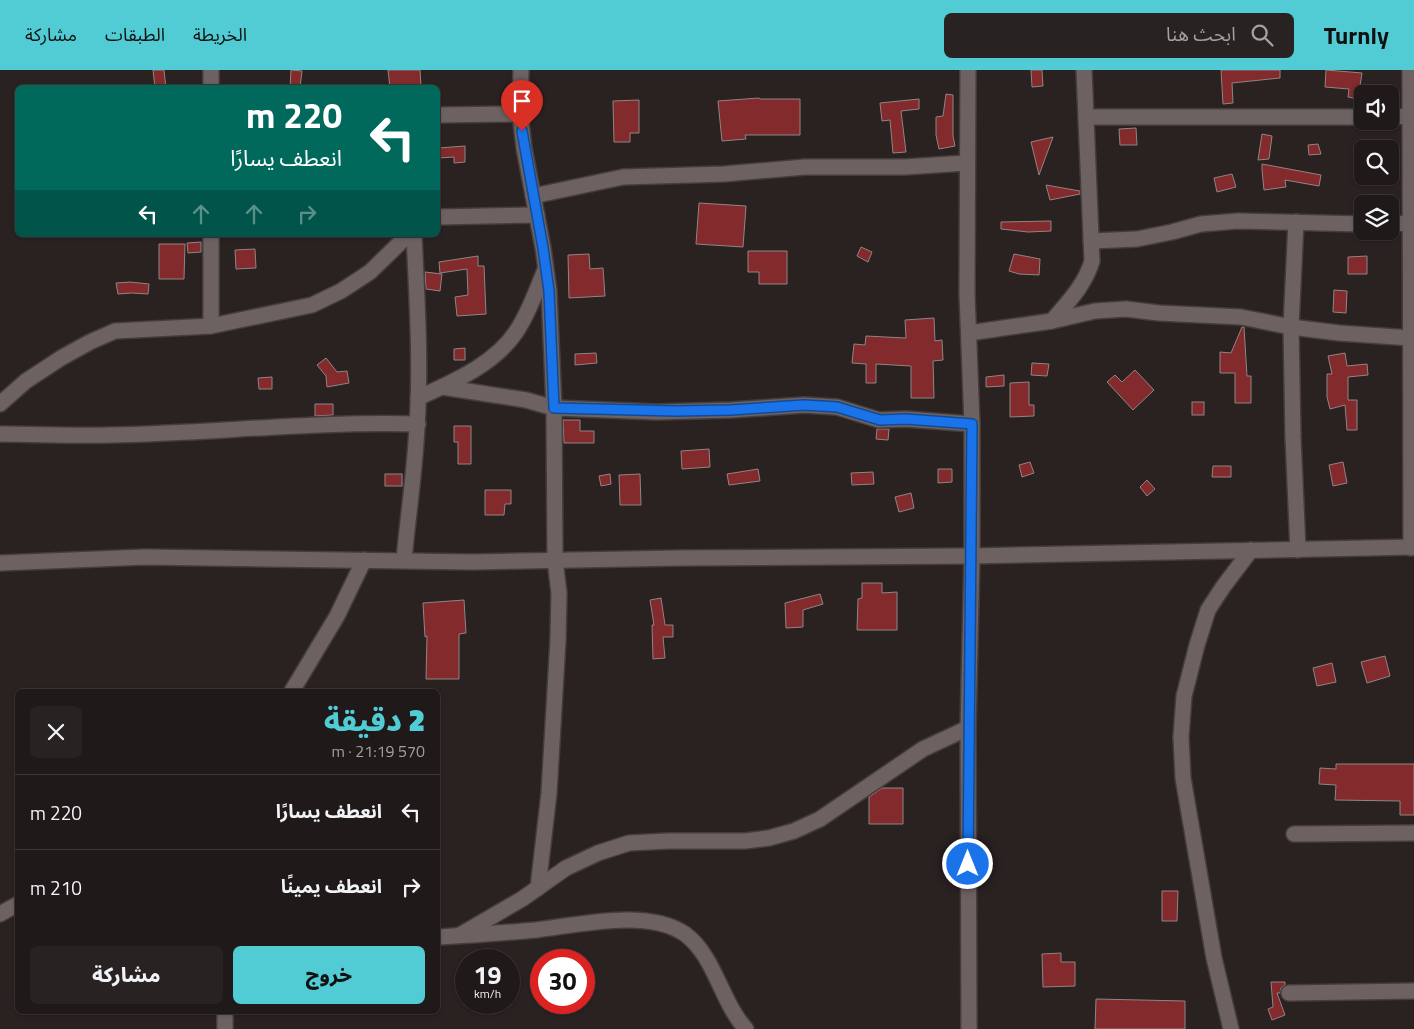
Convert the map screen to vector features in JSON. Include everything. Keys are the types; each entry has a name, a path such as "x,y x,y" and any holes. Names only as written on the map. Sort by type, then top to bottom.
{"street":[{"path":"211,70 211,85"},
{"path":"521,70 520,114 524,148 549,291 554,408 555,560 559,593 549,793 538,888"},
{"path":"968,70 966,163 972,424 972,556 968,728 969,1029"},
{"path":"1052,320 1082,286 1092,261 1084,70"},
{"path":"0,563 145,558 472,562 1413,548 1410,70"},
{"path":"440,115 520,114"},
{"path":"1399,117 1410,116"},
{"path":"1086,117 1354,117"},
{"path":"533,196 623,177 724,174 805,167 905,167 966,163"},
{"path":"440,217 537,215"},
{"path":"1091,241 1137,239 1201,224 1238,221 1354,224"},
{"path":"1296,222 1291,327 1298,550"},
{"path":"1399,224 1411,223"},
{"path":"211,237 211,326"},
{"path":"0,404 26,381 62,358 90,342 115,331 211,326 312,305 341,291 370,272 406,237"},
{"path":"404,560 418,424 418,327 414,237"},
{"path":"418,398 475,369 495,355 515,334 530,308 546,267"},
{"path":"969,333 1095,311 1126,309 1159,313 1241,317 1291,327 1339,333 1412,327"},
{"path":"442,387 526,400 554,408 676,411 731,410 804,405 837,407 880,420 906,419 972,424"},
{"path":"0,434 110,435 335,424 418,424"},
{"path":"1231,1029 1214,958 1183,778 1181,737 1184,696 1208,610 1251,550"},
{"path":"293,689 337,616 364,560"},
{"path":"460,935 538,888 566,868 598,853 630,843 745,841 794,832 820,819 923,749 968,728"},
{"path":"1294,834 1414,833"},
{"path":"0,914 15,906"},
{"path":"440,937 536,930 620,920 647,921 669,927 685,934 697,947 709,964 736,1018 746,1029"},
{"path":"1289,993 1414,991"},
{"path":"225,1014 225,1029"}],"building":[{"path":"153,70 164,70 166,85 155,85"},
{"path":"291,70 302,71 300,85 290,85"},
{"path":"388,70 420,70 421,85 390,85"},
{"path":"1031,70 1042,70 1043,86 1032,87"},
{"path":"1221,70 1280,70 1280,78 1232,83 1233,103 1223,104"},
{"path":"1326,70 1362,73 1360,85 1354,85 1354,98 1348,97 1349,89 1325,87"},
{"path":"946,94 953,95 953,136 955,146 939,149 936,135 936,117 943,116"},
{"path":"759,98 800,99 800,135 745,135 746,139 722,141 718,101"},
{"path":"919,99 919,109 901,111 906,152 893,153 890,120 882,121 880,103"},
{"path":"639,100 639,133 630,133 630,142 614,142 613,101"},
{"path":"1136,128 1137,145 1120,145 1119,129"},
{"path":"1262,134 1272,136 1269,159 1258,160"},
{"path":"1053,137 1039,175 1031,142"},
{"path":"1318,144 1321,154 1309,155 1308,145"},
{"path":"465,146 465,162 454,163 454,157 440,158 440,148"},
{"path":"1262,164 1321,175 1319,186 1285,180 1286,187 1264,190"},
{"path":"1232,174 1236,187 1217,192 1214,178"},
{"path":"1046,185 1080,191 1080,194 1050,200"},
{"path":"699,203 746,206 743,247 696,244"},
{"path":"1051,221 1051,231 1028,232 1001,229 1001,222"},
{"path":"201,242 201,252 188,253 187,243"},
{"path":"159,244 185,244 184,279 159,279"},
{"path":"861,247 872,252 868,262 857,256"},
{"path":"255,249 256,268 236,269 235,250"},
{"path":"748,251 787,251 787,284 759,284 759,272 748,272"},
{"path":"589,254 590,269 603,268 605,296 569,298 568,255"},
{"path":"1014,254 1040,259 1039,275 1019,274 1009,271"},
{"path":"478,256 478,266 484,266 486,314 457,316 455,297 468,295 467,269 440,273 439,262"},
{"path":"1367,256 1367,274 1348,274 1348,257"},
{"path":"425,272 442,274 440,291 426,289"},
{"path":"116,283 149,284 148,294 118,294"},
{"path":"1334,290 1347,291 1346,313 1333,312"},
{"path":"934,318 935,341 942,340 943,360 933,361 934,398 911,398 911,366 876,364 876,383 866,383 866,364 852,363 854,344 865,345 866,336 906,338 905,320"},
{"path":"1242,327 1244,327 1247,376 1251,376 1251,403 1235,403 1235,373 1220,373 1220,352 1231,353"},
{"path":"465,348 465,360 454,360 454,349"},
{"path":"596,353 597,363 575,365 575,354"},
{"path":"1345,353 1347,366 1367,364 1368,375 1348,377 1348,400 1357,400 1357,430 1347,430 1345,405 1330,409 1327,397 1327,374 1332,374 1328,356"},
{"path":"326,358 337,372 347,371 349,383 327,387 326,376 317,365"},
{"path":"1032,363 1049,364 1047,376 1031,375"},
{"path":"1135,370 1154,390 1133,410 1107,382 1115,375 1122,382"},
{"path":"1004,375 1004,386 986,387 986,377"},
{"path":"272,377 272,389 259,389 258,378"},
{"path":"1029,382 1029,405 1034,405 1034,416 1010,417 1010,383"},
{"path":"1192,402 1204,402 1204,415 1192,415"},
{"path":"315,404 333,404 333,415 315,416"},
{"path":"563,420 580,420 580,431 594,431 594,443 564,443"},
{"path":"454,426 471,426 471,464 458,464 458,442 454,442"},
{"path":"877,429 889,429 888,440 876,439"},
{"path":"709,449 710,467 682,469 681,451"},
{"path":"1030,462 1034,473 1022,477 1019,465"},
{"path":"1343,462 1347,483 1333,486 1329,465"},
{"path":"1213,466 1231,466 1231,477 1212,477"},
{"path":"758,469 760,481 729,485 727,474"},
{"path":"938,469 952,469 952,482 938,483"},
{"path":"873,472 874,484 852,485 851,473"},
{"path":"385,474 402,474 402,486 385,486"},
{"path":"610,474 611,484 601,486 599,476"},
{"path":"640,474 641,505 620,505 619,475"},
{"path":"1147,480 1155,489 1147,496 1140,487"},
{"path":"485,490 511,490 511,504 505,504 504,515 485,515"},
{"path":"911,493 914,508 899,512 895,497"},
{"path":"862,583 882,583 882,593 897,592 897,630 857,630 858,599 862,598"},
{"path":"820,594 823,604 803,610 803,627 786,628 785,603"},
{"path":"661,598 665,625 673,625 673,637 663,637 665,658 653,659 652,625 654,625 650,600"},
{"path":"464,600 466,633 459,634 459,679 426,679 427,636 425,637 423,603"},
{"path":"1385,656 1390,676 1367,683 1361,662"},
{"path":"1332,663 1336,682 1317,686 1313,668"},
{"path":"1336,764 1414,764 1414,815 1400,815 1400,801 1335,800 1336,785 1319,784 1320,768 1336,769"},
{"path":"882,788 903,788 903,824 869,824 869,797"},
{"path":"1162,891 1178,891 1177,921 1162,921"},
{"path":"1061,953 1061,962 1075,962 1075,986 1043,987 1042,954"},
{"path":"1271,982 1285,982 1280,993 1277,993 1285,1015 1272,1020 1268,1009 1273,1007"},
{"path":"1096,999 1185,1001 1185,1029 1095,1029"}],"route":[{"path":"522,131 549,291 554,408 657,412 731,410 804,405 837,407 880,420 906,419 972,424 968,864"}]}
